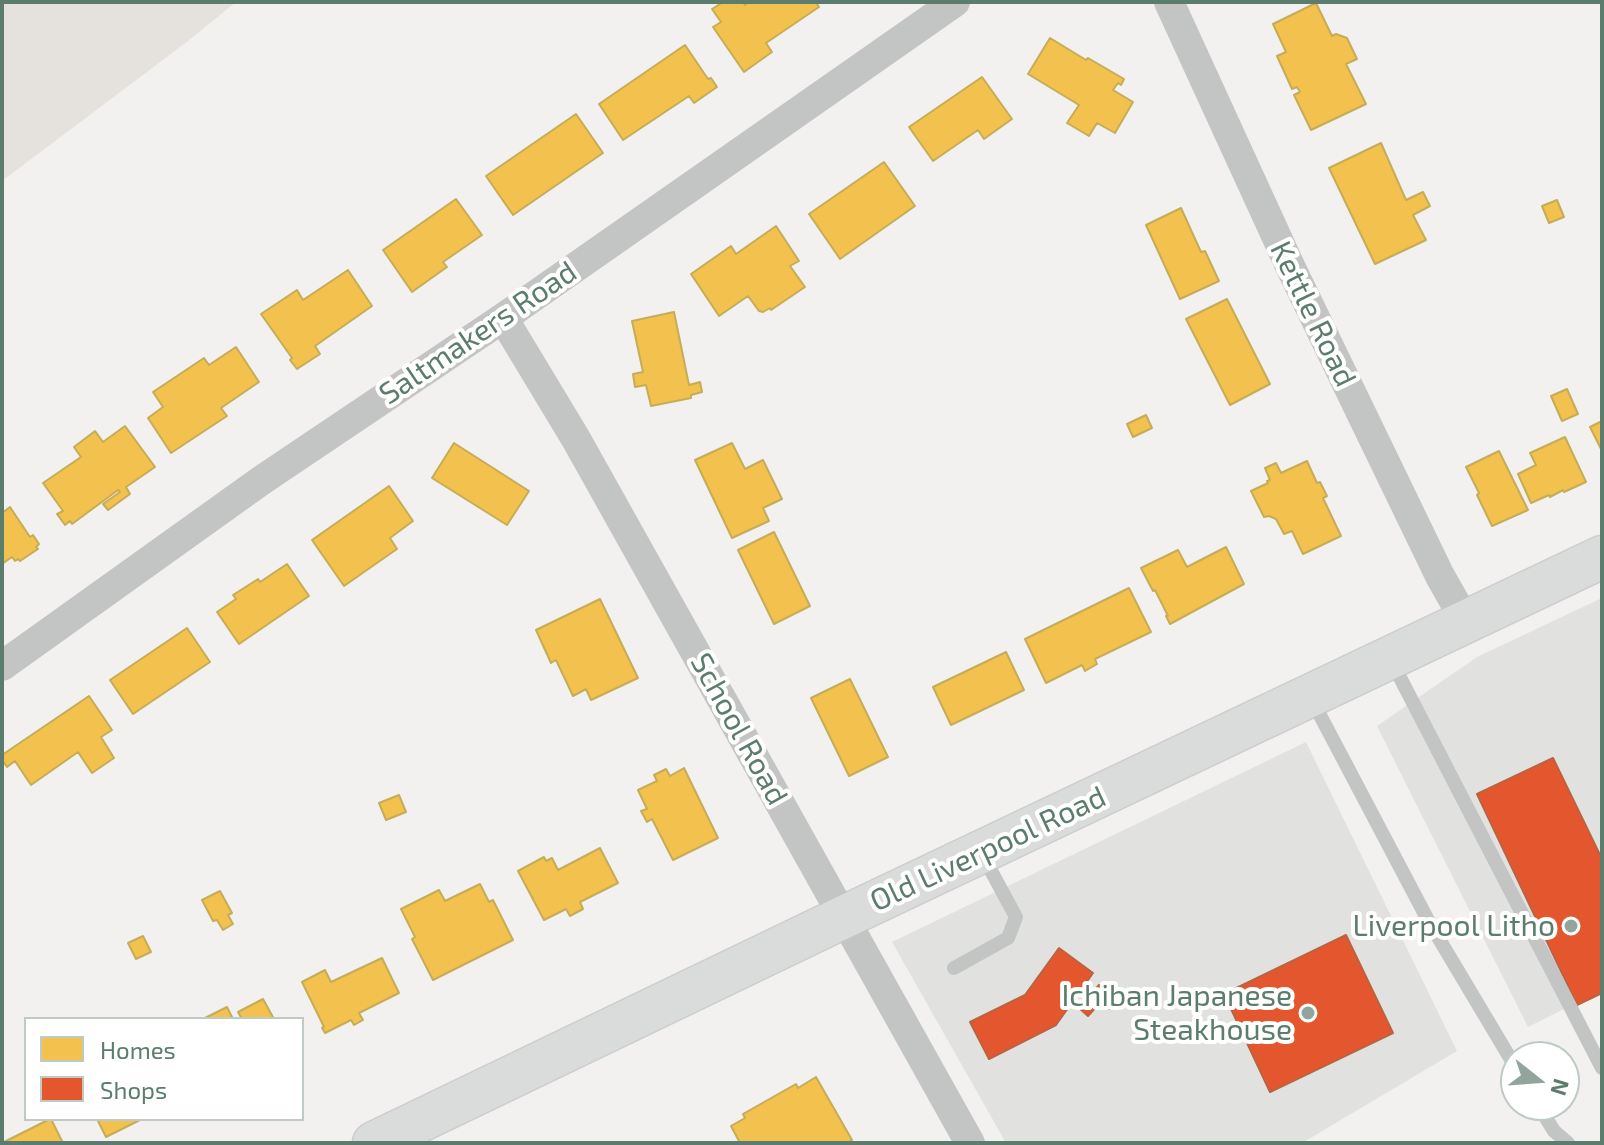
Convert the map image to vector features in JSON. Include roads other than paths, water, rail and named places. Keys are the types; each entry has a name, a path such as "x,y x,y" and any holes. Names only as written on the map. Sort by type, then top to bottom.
{"main road":[{"name":"Old Liverpool Road","path":"374,1143 1602,557"}],"street":[{"name":"Saltmakers Road","path":"2,666 262,480 503,318 955,2"},
{"name":"Kettle Road","path":"1169,2 1297,280 1440,576 1466,622"},
{"name":"School Road","path":"503,318 576,439 970,1143"}],"lane":[{"path":"1390,658 1596,1043 1602,1068"},
{"path":"1310,696 1429,922 1500,1041"},
{"path":"954,968 1008,938 1016,917 981,852"},
{"path":"1548,1121 1568,1143"}],"place":[{"name":"Liverpool Litho","path":"1571,926"},
{"name":"Ichiban Japanese Steakhouse","path":"1308,1013"}]}
